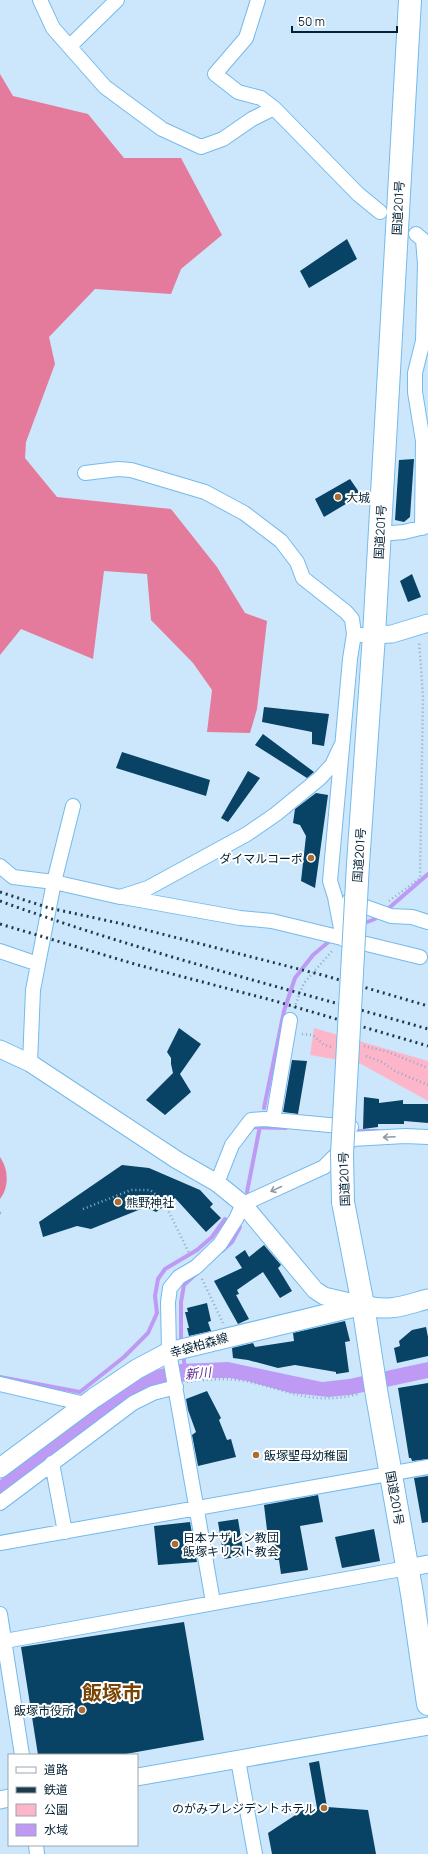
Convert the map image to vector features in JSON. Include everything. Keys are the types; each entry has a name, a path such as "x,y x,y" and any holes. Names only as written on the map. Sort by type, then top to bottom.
{"highway":[{"name":"国道201号","path":"410,0 379,534 364,635 358,864 342,1154 343,1202 363,1305 371,1385 390,1474 407,1568 428,1704"}],"main road":[{"name":"幸袋柏森線","path":"0,1468 85,1404 137,1369 230,1336 363,1305 392,1309 428,1298"}],"street":[{"path":"40,0 53,28 105,87 162,129 201,148 223,139 252,119 274,108"},
{"path":"70,46 117,0"},
{"path":"258,0 246,38 215,74 238,92 261,98 274,108 358,194 380,212"},
{"path":"379,534 425,527 423,441 415,392 415,373 423,341 425,264 423,240 416,234"},
{"path":"85,473 118,469 131,470 205,492 244,514 281,541 297,562 303,578 346,612 364,635 342,746 330,881 335,897 343,939"},
{"path":"364,635 392,634 428,622"},
{"path":"120,897 165,880 247,834 276,814 320,778 332,765 342,746"},
{"path":"30,1063 33,990 54,882 73,806"},
{"path":"0,866 13,877 54,882 120,897 240,918 272,921 420,957"},
{"path":"335,897 391,916 412,917 428,922"},
{"path":"0,951 38,964"},
{"path":"272,1120 290,1020"},
{"path":"0,1049 30,1063 177,1160 217,1183 243,1204 316,1290 324,1296 363,1305"},
{"path":"217,1183 232,1145 251,1120 272,1120 351,1126 352,1139"},
{"path":"213,1602 170,1358 168,1302 170,1288 179,1277 196,1267 220,1244 236,1219 243,1204 324,1167 352,1139 405,1136 428,1138"},
{"path":"0,1384 85,1404"},
{"path":"0,1503 133,1403 153,1393 175,1385"},
{"path":"52,1463 65,1532"},
{"path":"0,1543 428,1467"},
{"path":"5,1641 428,1564"},
{"path":"0,1614 22,1754"},
{"path":"138,1777 428,1726"},
{"path":"238,1760 255,1854"}],"path":[{"path":"376,911 420,878 423,696 419,640"},
{"path":"290,1020 304,983 339,944 340,940 343,939"},
{"path":"304,1034 313,1035 324,1045 337,1048"},
{"path":"358,1044 388,1052 428,1068"},
{"path":"363,1054 428,1085"},
{"path":"83,1209 131,1190 150,1190 162,1200 230,1336"},
{"path":"0,1213 4,1212"},
{"path":"175,1385 216,1379 246,1382 295,1395 330,1399 371,1385"}],"green space":[{"path":"314,1028 428,1061 428,1101 361,1064 310,1055"}],"shaded area":[{"path":"0,74 13,96 88,114 124,158 181,158 222,235 181,269 171,294 95,289 49,337 55,364 26,442 25,458 57,497 171,509 217,567 245,613 267,621 257,709 250,733 207,732 212,690 193,663 151,620 147,574 104,571 93,659 21,629 0,655"},
{"path":"0,1157 5,1167 7,1178 5,1189 0,1199"}],"water":[{"name":"新川","path":"228,1362 322,1382 349,1379 428,1362 428,1378 350,1395 328,1397 291,1393 230,1378 209,1378 166,1384 0,1499 0,1480 123,1388 157,1370 180,1364"}],"building":[{"path":"347,239 357,259 309,288 300,271"},
{"path":"414,459 410,517 404,522 395,520 399,460"},
{"name":"大城","path":"350,479 361,495 324,517 315,499"},
{"path":"412,574 421,597 408,602 400,581"},
{"path":"264,707 329,714 324,746 312,744 312,732 262,722"},
{"path":"263,734 314,772 307,778 255,745"},
{"path":"122,752 210,780 206,796 116,768"},
{"path":"248,771 260,778 228,822 221,818"},
{"name":"ダイマルコーポ","path":"316,793 328,795 315,888 301,881 306,836 300,825 293,823 295,809"},
{"path":"179,1028 201,1044 180,1074 191,1092 165,1115 146,1100 173,1073 171,1058 167,1052"},
{"path":"292,1060 307,1061 298,1114 283,1112"},
{"path":"364,1097 379,1099 379,1103 403,1100 403,1104 428,1104 428,1123 404,1121 404,1124 378,1124 378,1127 363,1129"},
{"name":"熊野神社","path":"122,1165 149,1168 200,1190 213,1204 210,1207 221,1218 206,1232 175,1198 156,1212 146,1207 91,1229 77,1226 43,1237 39,1222"},
{"path":"264,1245 281,1265 278,1268 292,1291 280,1298 263,1272 237,1290 239,1294 236,1295 249,1319 238,1324 214,1281 242,1268 235,1257 245,1250 249,1257"},
{"path":"207,1303 211,1321 208,1322 211,1331 189,1336 187,1328 189,1328 185,1312 188,1312 187,1308"},
{"path":"345,1321 350,1341 345,1342 349,1372 336,1374 336,1372 295,1365 278,1368 248,1360 233,1358 232,1348 253,1343 255,1347 294,1341 293,1333"},
{"path":"426,1327 428,1337 428,1356 397,1363 394,1348 400,1346 399,1341 412,1330"},
{"path":"428,1383 428,1459 412,1461 411,1458 409,1458 398,1388"},
{"path":"207,1391 221,1418 219,1420 227,1440 231,1439 236,1457 198,1466 192,1435 196,1432 188,1410 186,1399"},
{"path":"428,1476 428,1522 422,1523 414,1478"},
{"path":"318,1495 323,1522 300,1526 308,1570 281,1574 279,1560 275,1560 271,1530 267,1530 264,1505"},
{"path":"238,1519 244,1556 224,1559 218,1522"},
{"name":"日本ナザレン教団 飯塚キリスト教会","path":"190,1522 197,1562 158,1565 154,1526"},
{"path":"374,1529 380,1561 342,1568 335,1537"},
{"path":"184,1622 204,1740 126,1754 38,1754 21,1647"},
{"name":"のがみプレジデントホテル","path":"319,1761 327,1807 368,1810 376,1854 272,1854 268,1833 303,1810 317,1808 309,1763"}],"waterway":[{"path":"389,908 428,874"},
{"path":"362,924 375,919"},
{"path":"264,1108 284,1011 295,978 313,955 332,939"},
{"path":"247,1192 260,1126"},
{"path":"249,1127 286,1128"},
{"path":"353,1131 378,1131"},
{"path":"0,1377 80,1392 124,1357 148,1333 157,1313 155,1296 158,1279 165,1269 197,1250 212,1237 225,1219"},
{"path":"222,1251 232,1242 240,1227"},
{"path":"181,1343 181,1302 184,1285 196,1274"},
{"name":"新川","path":"183,1354 185,1369"}],"railway":[{"path":"0,892 49,908 123,924 326,976 428,1006"},
{"path":"0,901 106,937 159,953 428,1029"},
{"path":"0,924 138,965 275,1001 428,1046"}],"place":[{"name":"大城","path":"338,497"},
{"name":"ダイマルコーポ","path":"311,858"},
{"name":"熊野神社","path":"118,1202"},
{"name":"飯塚聖母幼稚園","path":"256,1455"},
{"name":"日本ナザレン教団 飯塚キリスト教会","path":"175,1544"},
{"name":"飯塚市役所","path":"82,1710"},
{"name":"のがみプレジデントホテル","path":"324,1808"}],"district":[{"name":"飯塚市","path":"112,1692"}]}
